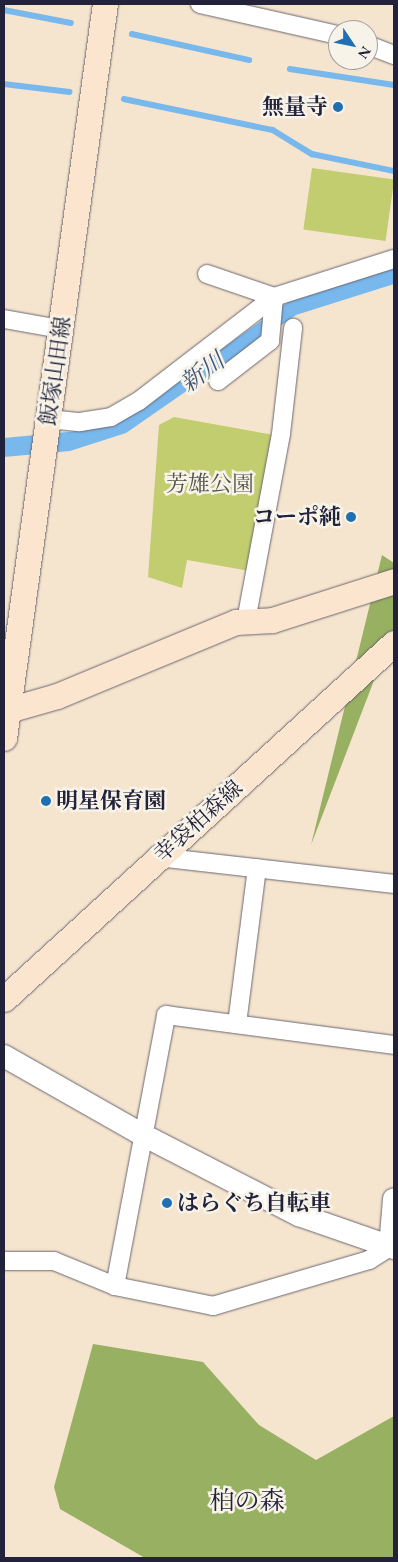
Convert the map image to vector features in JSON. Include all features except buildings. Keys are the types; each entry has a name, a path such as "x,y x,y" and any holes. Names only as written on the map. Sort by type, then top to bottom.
{"main road":[{"name":"飯塚山田線","path":"4,738 6,711 48,424 105,4"},
{"path":"6,711 246,622 272,620 394,581"},
{"name":"幸袋柏森線","path":"4,999 394,643"}],"street":[{"path":"200,4 328,33"},
{"path":"378,49 394,55"},
{"path":"48,424 80,422 112,416 139,401 274,302 394,259"},
{"path":"207,274 274,302"},
{"path":"218,381 270,341 274,302"},
{"path":"4,319 60,329"},
{"path":"246,622 281,434 294,328"},
{"path":"158,857 394,884"},
{"path":"237,1024 258,868"},
{"path":"115,1286 145,1136 166,1015 394,1045"},
{"path":"4,1056 145,1136 299,1215 392,1247"},
{"path":"392,1247 394,1199"},
{"path":"4,1260 54,1261 115,1286 213,1306 369,1260 392,1247"}],"green space":[{"path":"312,168 394,180 386,241 303,229"},
{"name":"芳雄公園","path":"174,417 274,435 250,571 187,560 182,588 148,577 159,425"},
{"path":"382,555 394,563 394,628 311,845"},
{"path":"93,1344 203,1362 259,1425 316,1460 394,1416 394,1558 145,1558 60,1509 54,1487"}],"water":[{"name":"新川","path":"394,264 394,284 296,315 126,433 70,451 4,457 4,438 78,431 169,386 295,297"}],"waterway":[{"path":"4,10 71,23"},
{"path":"132,34 249,60"},
{"path":"290,69 394,85"},
{"path":"4,84 70,92"},
{"path":"124,99 273,130 312,154 394,171"}],"place":[{"name":"無量寺","path":"338,107"},
{"name":"コーポ純","path":"351,517"},
{"name":"明星保育園","path":"46,801"},
{"name":"はらぐち自転車","path":"167,1203"}],"district":[{"name":"柏の森","path":"247,1500"}]}
